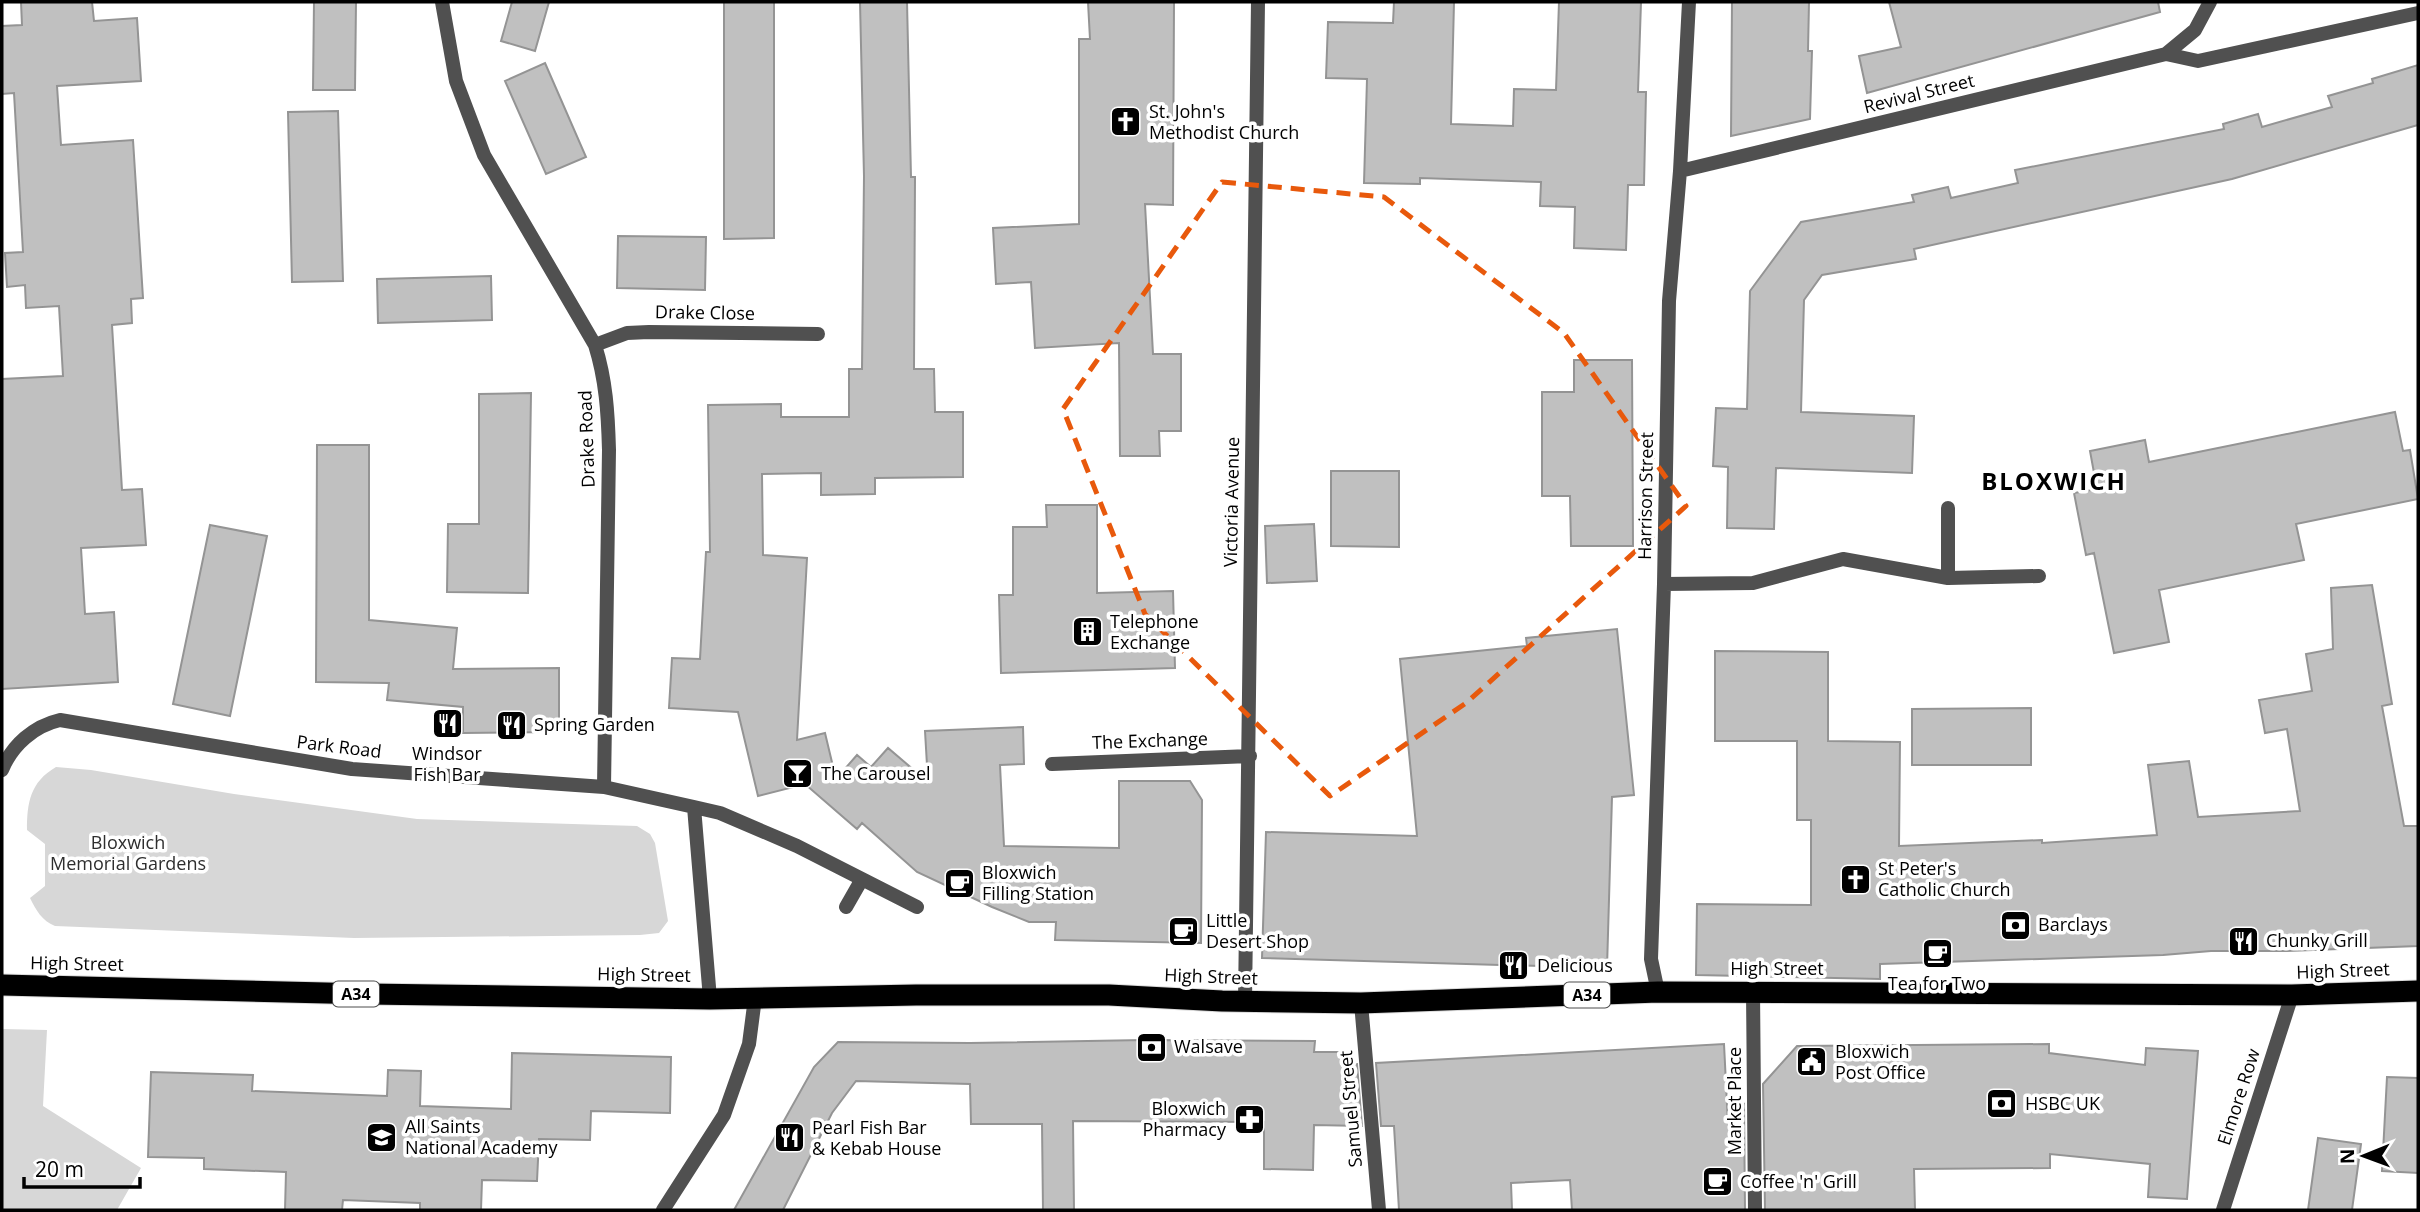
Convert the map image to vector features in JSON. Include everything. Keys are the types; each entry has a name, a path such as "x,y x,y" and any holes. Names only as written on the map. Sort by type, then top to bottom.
{"highway":[{"name":"High Street","path":"2,985 710,999 1110,995 1245,1002 1361,1003 1658,992 2292,995 2418,991"}],"street":[{"name":"Drake Road","path":"442,2 456,81 484,155 595,345 602,368 608,401 604,787"},
{"name":"Victoria Avenue","path":"1245,1002 1258,2"},
{"name":"Harrison Street","path":"1658,992 1651,959 1664,584 1669,301 1680,171 1689,2"},
{"name":"Revival Street","path":"2166,54 2195,30 2210,2"},
{"name":"Revival Street","path":"1680,171 2166,54 2198,61 2418,13"},
{"name":"Drake Close","path":"595,345 627,333 818,334"},
{"path":"1948,508 1948,578"},
{"path":"1664,584 1753,583 1843,559 1948,578 2039,576"},
{"name":"Park Road","path":"3,764 26,736 48,723 61,720 352,769 604,787 720,813 918,907"},
{"name":"The Exchange","path":"1052,764 1250,756"},
{"path":"694,807 710,999"},
{"path":"846,907 862,880"},
{"name":"Market Place","path":"1753,991 1755,1210"},
{"name":"Elmore Row","path":"2223,1210 2292,995"},
{"path":"663,1210 723,1115 749,1044 755,998"},
{"name":"Samuel Street","path":"1361,1003 1379,1210"}],"highlighted area":[{"path":"1222,182 1384,197 1564,333 1686,506 1466,703 1330,796 1145,614 1063,409"}],"green space":[{"name":"Bloxwich Memorial Gardens","path":"56,767 417,819 637,826 650,834 655,843 668,921 659,933 640,935 354,938 55,926 43,918 30,898 45,886 45,844 27,830 29,802 35,786"},
{"path":"2,1029 47,1030 43,1106 141,1168 117,1210 2,1210"}],"building":[{"path":"21,2 92,2 94,21 137,18 141,81 57,86 61,145 133,140 143,298 131,299 132,323 112,325 122,490 142,489 146,545 81,548 85,614 114,612 118,682 2,689 2,379 63,376 59,306 26,308 25,285 7,287 5,253 23,252 14,93 2,94 2,26 22,25"},
{"path":"314,2 356,2 355,90 313,90"},
{"path":"512,2 549,2 535,51 501,41"},
{"path":"724,2 774,2 774,238 724,239"},
{"path":"860,2 907,2 911,177 915,177 914,369 934,369 935,412 963,412 963,477 875,478 875,494 821,495 821,473 762,474 763,555 807,558 797,740 825,733 836,779 857,755 871,767 888,748 928,782 925,731 1023,727 1024,764 1000,765 1004,846 1119,848 1119,781 1190,781 1202,800 1201,943 1055,940 1056,922 1029,922 917,872 862,823 857,829 805,784 758,796 738,712 669,708 672,658 700,659 706,552 710,552 708,405 781,404 781,417 849,417 849,369 862,369 864,176"},
{"path":"1088,2 1174,2 1173,205 1145,204 1153,354 1181,354 1181,431 1159,431 1160,456 1120,456 1119,343 1035,348 1031,282 996,284 993,228 1079,224 1079,39 1090,39"},
{"path":"1394,2 1454,2 1451,124 1513,126 1514,89 1556,90 1559,2 1641,2 1638,92 1646,92 1644,185 1628,185 1626,250 1574,248 1575,207 1540,206 1541,182 1420,178 1420,184 1364,183 1367,79 1326,78 1328,22 1393,23"},
{"path":"1732,2 1809,2 1808,51 1812,51 1810,119 1731,136"},
{"path":"1889,2 2158,2 2160,12 1867,93 1859,56 1901,47"},
{"path":"545,63 586,157 546,174 505,81"},
{"path":"2418,65 2418,125 2232,179 1914,249 1916,259 1822,275 1804,300 1801,412 1914,416 1912,473 1776,468 1774,529 1727,528 1728,467 1713,466 1716,408 1747,409 1750,291 1801,222 1914,202 1912,195 1948,187 1951,198 2018,183 2015,170 2224,129 2223,124 2258,114 2262,127 2332,107 2328,96 2373,83 2372,79"},
{"path":"338,111 343,281 292,282 288,112"},
{"path":"618,236 706,237 705,290 617,288"},
{"path":"491,276 492,320 378,323 377,279"},
{"path":"1574,360 1632,360 1633,546 1571,546 1570,496 1542,496 1542,392 1574,392"},
{"path":"531,393 528,593 447,592 448,524 479,524 479,394"},
{"path":"2395,412 2403,451 2410,450 2418,499 2296,524 2304,560 2159,590 2169,642 2114,653 2094,553 2086,555 2074,493 2097,489 2090,451 2145,440 2149,462"},
{"path":"317,445 369,445 369,620 457,628 453,669 559,668 559,732 463,733 463,707 387,700 389,683 316,682"},
{"path":"1331,471 1399,471 1399,547 1331,546"},
{"name":"Telephone Exchange","path":"1046,505 1097,505 1097,593 1173,591 1175,668 1001,673 999,595 1013,595 1013,527 1047,527"},
{"path":"1314,524 1317,581 1267,583 1265,526"},
{"path":"210,525 267,536 230,716 173,704"},
{"path":"2372,585 2392,704 2382,706 2404,826 2418,826 2418,946 1880,964 1880,979 1696,975 1697,904 1811,905 1811,820 1797,820 1797,741 1715,741 1715,651 1828,652 1828,741 1900,742 1899,846 2042,840 2042,843 2157,835 2148,765 2189,761 2198,817 2300,811 2287,729 2265,733 2259,700 2312,691 2306,654 2333,649 2331,588"},
{"path":"1617,629 1634,795 1612,797 1607,968 1262,958 1266,832 1417,836 1400,659 1527,646 1526,638"},
{"path":"2031,708 2031,765 1912,765 1912,709"},
{"path":"1315,1041 1314,1052 1341,1052 1341,1065 1357,1064 1362,1126 1314,1125 1313,1170 1264,1169 1264,1122 1073,1121 1074,1210 1043,1210 1042,1124 971,1124 970,1084 856,1081 832,1113 783,1210 734,1210 814,1067 838,1042"},
{"path":"1724,1044 1728,1124 1744,1105 1745,1210 1572,1210 1570,1180 1511,1183 1512,1210 1399,1210 1394,1126 1381,1126 1376,1063"},
{"path":"2049,1044 2049,1053 2145,1065 2146,1048 2198,1051 2187,1199 2148,1197 2150,1164 2050,1154 2050,1168 1914,1169 1915,1209 1765,1210 1763,1084 1797,1046"},
{"path":"512,1053 671,1057 670,1113 591,1111 590,1140 539,1139 537,1181 482,1180 481,1210 420,1210 420,1203 343,1200 342,1210 285,1210 286,1172 204,1169 204,1158 148,1157 151,1072 253,1075 252,1091 387,1096 388,1070 421,1071 420,1106 511,1109"},
{"path":"2387,1077 2418,1078 2418,1173 2382,1171"},
{"path":"2318,1138 2361,1144 2352,1210 2308,1210"}],"place":[{"name":"St. John's Methodist Church","path":"1126,122"},
{"name":"Telephone Exchange","path":"1087,632"},
{"name":"Windsor Fish Bar","path":"447,724"},
{"name":"Spring Garden","path":"511,725"},
{"name":"The Carousel","path":"798,774"},
{"name":"St Peter's Catholic Church","path":"1855,879"},
{"name":"Bloxwich Filling Station","path":"959,883"},
{"name":"Barclays","path":"2015,925"},
{"name":"Little Desert Shop","path":"1183,931"},
{"name":"Chunky Grill","path":"2243,941"},
{"name":"Tea for Two","path":"1937,953"},
{"name":"Delicious","path":"1514,966"},
{"name":"Walsave","path":"1151,1047"},
{"name":"Bloxwich Post Office","path":"1812,1062"},
{"name":"HSBC UK","path":"2002,1104"},
{"name":"Bloxwich Pharmacy","path":"1249,1119"},
{"name":"All Saints National Academy","path":"382,1137"},
{"name":"Pearl Fish Bar & Kebab House","path":"789,1138"},
{"name":"Coffee 'n' Grill","path":"1717,1182"}],"district":[{"name":"BLOXWICH","path":"2054,482"}]}
